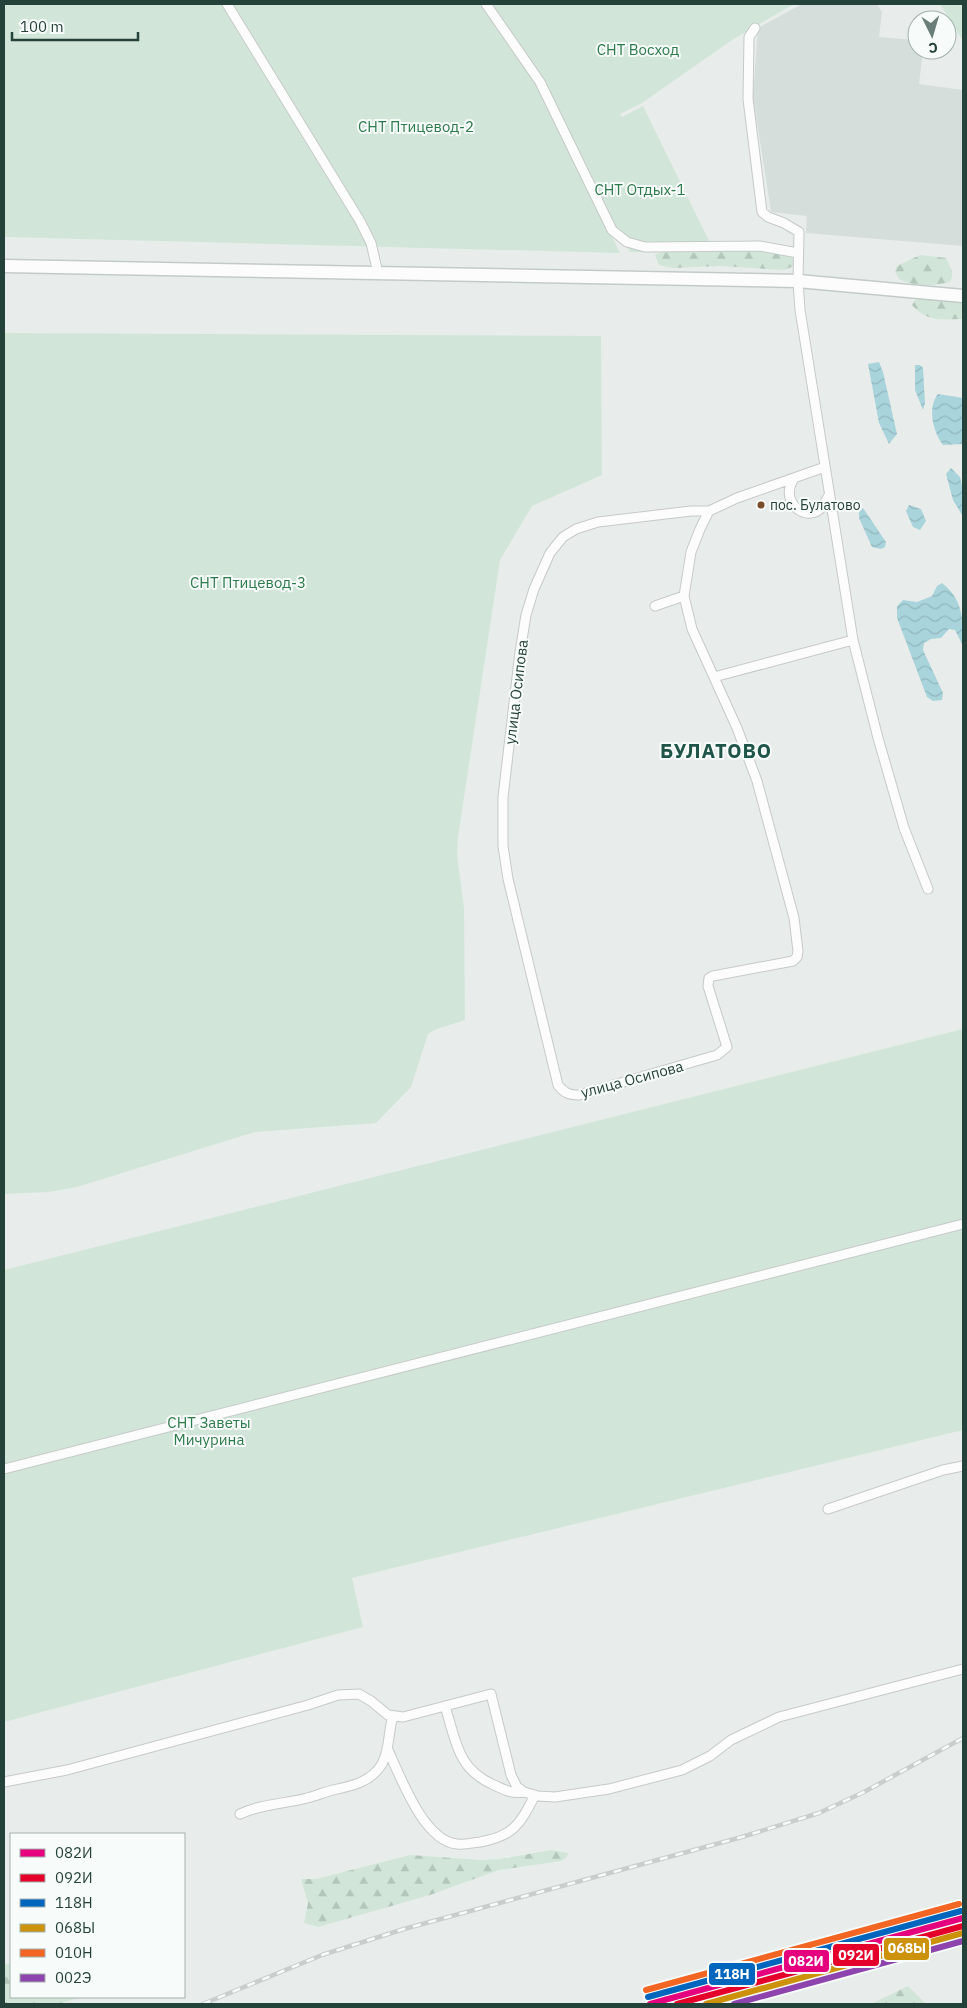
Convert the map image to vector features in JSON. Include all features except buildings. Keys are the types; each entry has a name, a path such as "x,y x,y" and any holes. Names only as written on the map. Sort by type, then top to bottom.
{"main road":[{"path":"4,266 798,281 963,296"}],"street":[{"path":"228,4 360,221 371,243 378,273"},
{"path":"486,4 540,82 612,230 627,242 645,248 760,246 798,253"},
{"path":"755,28 749,37 748,100 762,212 768,217 784,223 799,232 798,281 806,354 853,640 904,828 928,888"},
{"name":"улица Осипова","path":"709,512 691,552 684,596 692,629 737,728 757,781 794,918 797,957 793,961 709,978 708,986 727,1043 724,1051 717,1055 578,1095 570,1095 562,1091 558,1084 508,879 503,846 503,797 520,652 526,615 534,589 550,553 564,537 576,529 598,522 691,511 709,512 737,498 793,480 825,467"},
{"path":"793,480 789,486 788,496 793,506 802,512 813,512 822,507 829,494"},
{"path":"654,606 684,596"},
{"path":"714,677 853,640"},
{"path":"4,1469 963,1224"},
{"path":"828,1509 943,1470 963,1466"},
{"path":"445,1706 464,1763 485,1781 508,1792 524,1792 555,1797 580,1794 668,1774 697,1763 731,1740 779,1717 963,1669"},
{"path":"4,1782 67,1770 308,1706 338,1695 359,1694 388,1715 403,1717 491,1694 511,1774 517,1787 524,1792"},
{"path":"240,1814 332,1790 353,1787 370,1777 382,1765 393,1716"},
{"path":"387,1748 426,1825 444,1840 455,1844 486,1841 502,1836 515,1828 536,1795"}],"shaded area":[{"path":"802,4 877,4 882,12 879,37 907,39 907,60 922,60 919,84 963,90 963,246 806,233 807,216 771,212 753,96 758,28"}],"green space":[{"name":"СНТ Птицевод-2","path":"4,4 482,4 537,83 620,253 4,237"},
{"path":"491,4 794,4 732,40 642,103 620,114 622,117 643,106 715,253 630,252 616,228 575,144"},
{"path":"940,4 963,4 963,41 957,31 957,10 944,10"},
{"path":"763,250 792,255 794,266 784,270 720,266 673,268 659,265 655,255 664,251"},
{"path":"920,255 946,258 952,272 950,282 924,285 905,282 899,279 895,272 897,266"},
{"path":"925,296 963,299 963,319 935,319 924,315 912,305 915,300"},
{"name":"СНТ Птицевод-3","path":"4,333 601,336 602,475 532,506 500,560 458,837 457,855 464,908 465,1020 434,1030 428,1034 411,1087 376,1123 255,1132 77,1187 49,1192 4,1194"},
{"name":"СНТ Заветы Мичурина","path":"963,1029 963,1430 352,1578 363,1627 4,1722 4,1270"},
{"path":"551,1850 568,1853 567,1857 561,1861 499,1870 430,1895 318,1927 304,1923 308,1903 301,1879 316,1879 410,1855 481,1860 501,1859"},
{"path":"10,1963 10,1998 79,1998 58,2004 4,2004 4,1965"},
{"path":"908,1986 926,2004 871,2004"}],"water":[{"path":"879,362 897,434 889,444 879,423 868,364"},
{"path":"915,365 920,365 923,368 925,403 923,410 915,390"},
{"path":"938,394 963,398 963,444 943,445 936,434 932,413"},
{"path":"951,468 960,477 963,490 962,515 953,500 946,474"},
{"path":"909,505 921,509 926,521 920,530 913,527 906,511"},
{"path":"863,508 886,542 885,547 881,549 872,547 859,518 859,512"},
{"path":"942,583 955,596 961,612 963,646 955,630 949,629 941,638 931,639 924,643 923,650 943,693 942,700 933,701 927,697 897,618 897,606 903,600 917,602 932,596 937,586"}],"railway":[{"path":"203,2004 322,1955 404,1929 742,1837 819,1813 864,1792 963,1738"}],"transit line":[{"name":"010Н","path":"646,1990 959,1904"},
{"name":"118Н","path":"648,1997 961,1911"},
{"name":"082И","path":"650,2004 963,1918"},
{"name":"092И","path":"677,2004 963,1926"},
{"name":"068Ы","path":"706,2004 963,1933"},
{"name":"002Э","path":"734,2004 963,1941"}],"place":[{"name":"пос. Булатово","path":"761,505"}],"district":[{"name":"БУЛАТОВО","path":"716,750"}],"park label":[{"name":"СНТ Восход","path":"638,49"},
{"name":"СНТ Отдых-1","path":"640,189"}]}
